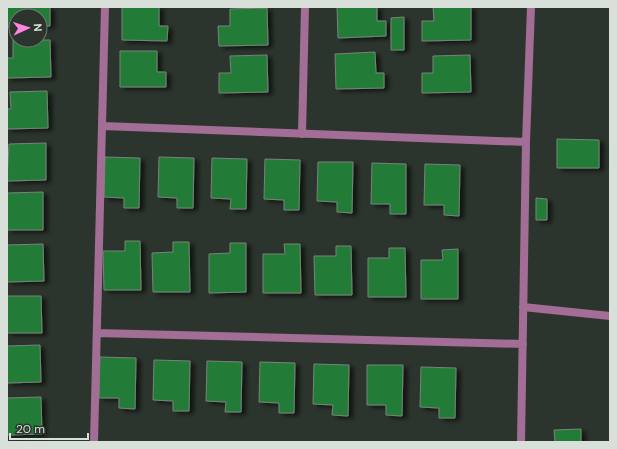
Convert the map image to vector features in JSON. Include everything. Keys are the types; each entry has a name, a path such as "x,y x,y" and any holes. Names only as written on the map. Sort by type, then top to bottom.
{"street":[{"path":"94,442 105,7"},
{"path":"302,134 305,7"},
{"path":"521,442 526,142 531,7"},
{"path":"102,126 526,142"},
{"path":"523,307 610,316"},
{"path":"97,333 523,344"}],"building":[{"path":"7,7 50,7 50,26 48,26 48,8 8,8 7,27"},
{"path":"122,7 159,7 159,26 168,26 167,41 122,40"},
{"path":"337,7 377,7 377,21 386,21 386,36 338,38"},
{"path":"433,7 471,7 471,40 422,41 422,21 434,21"},
{"path":"267,8 268,45 219,46 218,26 230,26 230,9"},
{"path":"404,17 404,50 391,50 391,18"},
{"path":"48,40 50,40 51,77 7,78 7,58 13,58 13,48 48,48"},
{"path":"120,51 157,51 157,72 166,72 166,87 120,87"},
{"path":"375,52 376,73 384,73 384,88 336,89 335,54"},
{"path":"267,55 268,92 219,93 219,73 231,73 230,56"},
{"path":"470,55 471,92 422,93 422,73 433,73 433,56"},
{"path":"47,91 48,128 7,129 7,109 11,109 10,92"},
{"path":"557,139 599,140 599,168 557,168"},
{"path":"46,143 46,180 7,181 9,144"},
{"path":"105,157 140,158 139,208 124,208 124,198 104,197"},
{"path":"159,157 194,158 193,208 177,208 177,198 158,197"},
{"path":"212,158 247,159 246,209 230,209 231,199 211,198"},
{"path":"265,159 300,160 299,210 284,210 284,200 264,199"},
{"path":"318,162 353,162 352,213 337,212 337,202 317,201"},
{"path":"372,163 406,164 406,214 390,214 390,204 371,204"},
{"path":"425,164 460,165 459,216 444,215 444,205 424,205"},
{"path":"43,192 43,230 7,230 7,193"},
{"path":"536,198 547,199 547,220 536,220"},
{"path":"125,241 140,241 141,290 104,290 103,251 125,251"},
{"path":"173,242 189,242 190,292 153,292 152,253 173,252"},
{"path":"230,243 246,243 246,292 209,293 209,254 230,253"},
{"path":"43,244 44,281 7,282 7,245"},
{"path":"284,244 300,244 301,293 263,293 263,254 285,254"},
{"path":"336,246 351,246 352,295 315,295 314,256 336,256"},
{"path":"389,248 405,248 406,297 368,297 368,258 389,258"},
{"path":"458,249 458,299 421,299 421,260 443,260 442,250"},
{"path":"7,296 41,296 42,333 7,333"},
{"path":"40,345 41,382 7,383 7,346"},
{"path":"100,357 136,358 135,409 119,408 119,398 99,398"},
{"path":"154,360 190,361 189,411 173,411 173,401 153,400"},
{"path":"207,361 242,362 241,412 225,412 226,402 206,401"},
{"path":"260,362 295,363 294,413 279,413 279,403 259,402"},
{"path":"314,364 349,365 348,416 332,415 333,405 313,404"},
{"path":"367,365 403,365 402,416 386,415 386,405 367,405"},
{"path":"421,367 456,368 455,418 439,418 439,408 420,407"},
{"path":"41,397 42,434 7,435 7,398"},
{"path":"581,429 581,442 555,442 554,430"}]}
